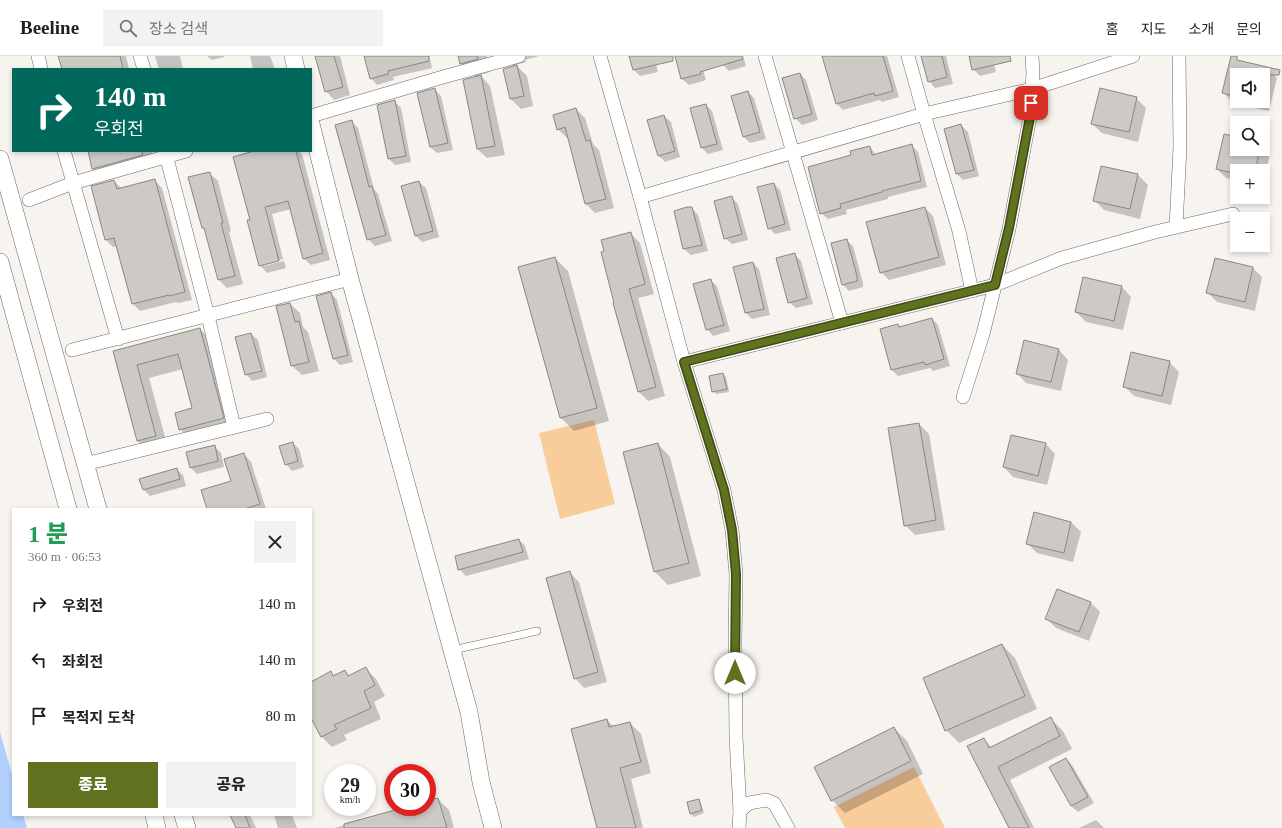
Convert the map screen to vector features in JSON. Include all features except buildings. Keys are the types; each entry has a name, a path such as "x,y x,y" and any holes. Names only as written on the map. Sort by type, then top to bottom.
{"street":[{"path":"38,56 41,68"},
{"path":"140,56 144,68"},
{"path":"293,56 296,68"},
{"path":"312,116 519,56"},
{"path":"600,56 640,197 684,362 724,490 732,530 736,574 736,737 740,811 739,828"},
{"path":"765,56 842,323"},
{"path":"908,56 959,231 972,291"},
{"path":"963,397 983,334 1009,228 1030,117 1033,74 1032,56"},
{"path":"640,197 924,114 1032,89 1133,56"},
{"path":"1176,227 1180,147 1179,56"},
{"path":"312,128 350,279 453,650 469,712 481,782 493,828"},
{"path":"64,152 118,339"},
{"path":"29,200 73,183 166,154 179,152"},
{"path":"166,154 208,316 234,427"},
{"path":"0,159 98,508"},
{"path":"684,362 995,285 1062,258 1176,227 1230,215"},
{"path":"0,262 68,508"},
{"path":"72,350 350,279"},
{"path":"85,464 267,419"},
{"path":"740,811 749,803 766,800 774,804 788,828"},
{"path":"154,816 157,828"},
{"path":"183,816 187,828"}],"lane":[{"path":"453,650 537,631"}],"shaded area":[{"path":"594,420 615,504 560,519 539,433"},
{"path":"914,767 945,828 845,828 834,807"}],"water":[{"path":"0,732 12,774 12,816 23,816 27,828 0,828"}],"route":[{"path":"735,673 736,574 732,530 724,490 684,362 995,285 1009,228 1030,117 1031,103"}]}
